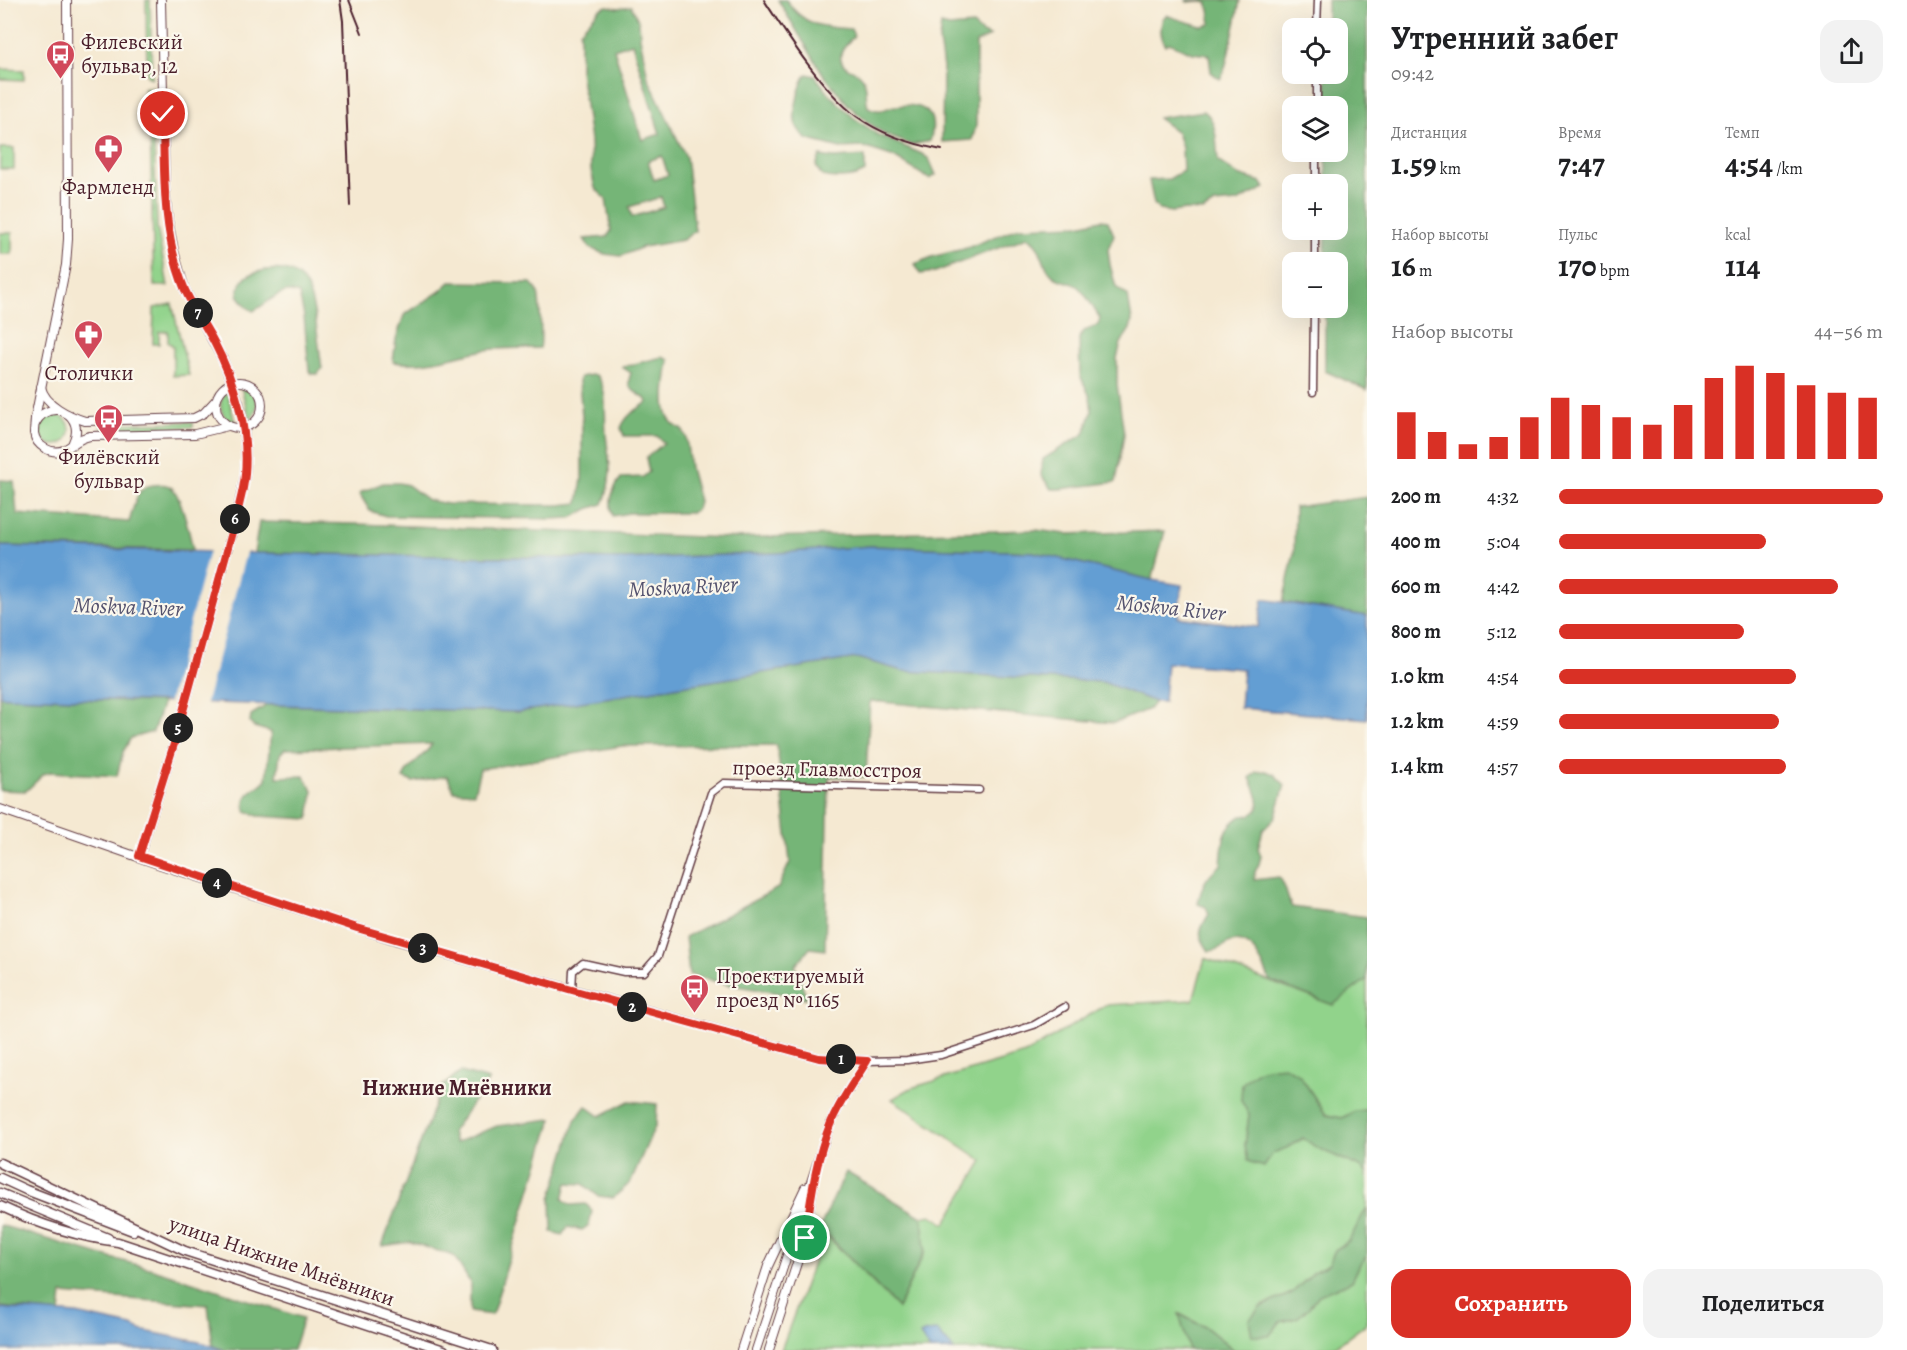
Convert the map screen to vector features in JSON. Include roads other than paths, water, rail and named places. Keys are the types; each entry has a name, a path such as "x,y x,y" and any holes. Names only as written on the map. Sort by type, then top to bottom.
{"main road":[{"name":"улица Нижние Мнёвники","path":"0,1162 185,1251 492,1350"},
{"path":"0,1178 26,1191 100,1220 170,1244"},
{"path":"0,1194 118,1242"},
{"name":"улица Нижние Мнёвники","path":"0,1206 71,1234 118,1242 444,1350"}],"street":[{"path":"41,386 47,401 85,421 194,418 204,413 216,400 220,391 232,383 247,384 253,387 261,399 262,406 257,419 244,428 228,426 195,434 82,437 60,451 46,449 36,439 34,427 41,386 66,265 69,239 66,0"},
{"path":"139,856 174,744 237,514 245,476 244,428 232,383 218,350 185,290 168,220 165,188 161,0"},
{"path":"1317,18 1318,0"},
{"path":"1313,392 1314,318"},
{"path":"216,400 217,414 228,426"},
{"path":"34,427 39,417 47,411 66,412 76,425 72,443"},
{"name":"проезд Главмосстроя","path":"572,990 573,971 583,963 624,972 644,972 658,956 711,793 724,783 980,790"},
{"path":"0,810 387,938 819,1058 867,1061 941,1055 1034,1025 1065,1007"},
{"path":"756,1350 830,1124 867,1061"},
{"path":"741,1350 768,1266 818,1162"},
{"path":"769,1350 805,1238 818,1162"},
{"path":"373,1327 377,1313"}],"water":[{"name":"Moskva River","path":"0,546 623,559 777,553 871,546 1033,552 1182,585 1178,617 1258,627 1263,599 1367,616 1367,719 1240,708 1243,669 1167,663 1164,702 1155,702 1103,682 903,671 857,658 518,712 0,696"},
{"path":"0,1308 77,1314 204,1343 224,1350 0,1350"},
{"path":"937,1331 954,1350 930,1350 920,1335"}],"railway":[{"path":"340,0 343,21 350,206"},
{"path":"349,0 362,33"},
{"path":"764,0 818,78 856,116 897,138 942,150"}],"place":[{"name":"Филевский бульвар, 12","path":"60,80"},
{"name":"Фармленд","path":"108,174"},
{"name":"Столички","path":"89,360"},
{"name":"Филёвский бульвар","path":"109,444"},
{"name":"Проектируемый проезд № 1165","path":"695,1014"}],"district":[{"name":"Нижние Мнёвники","path":"457,1088"}]}
